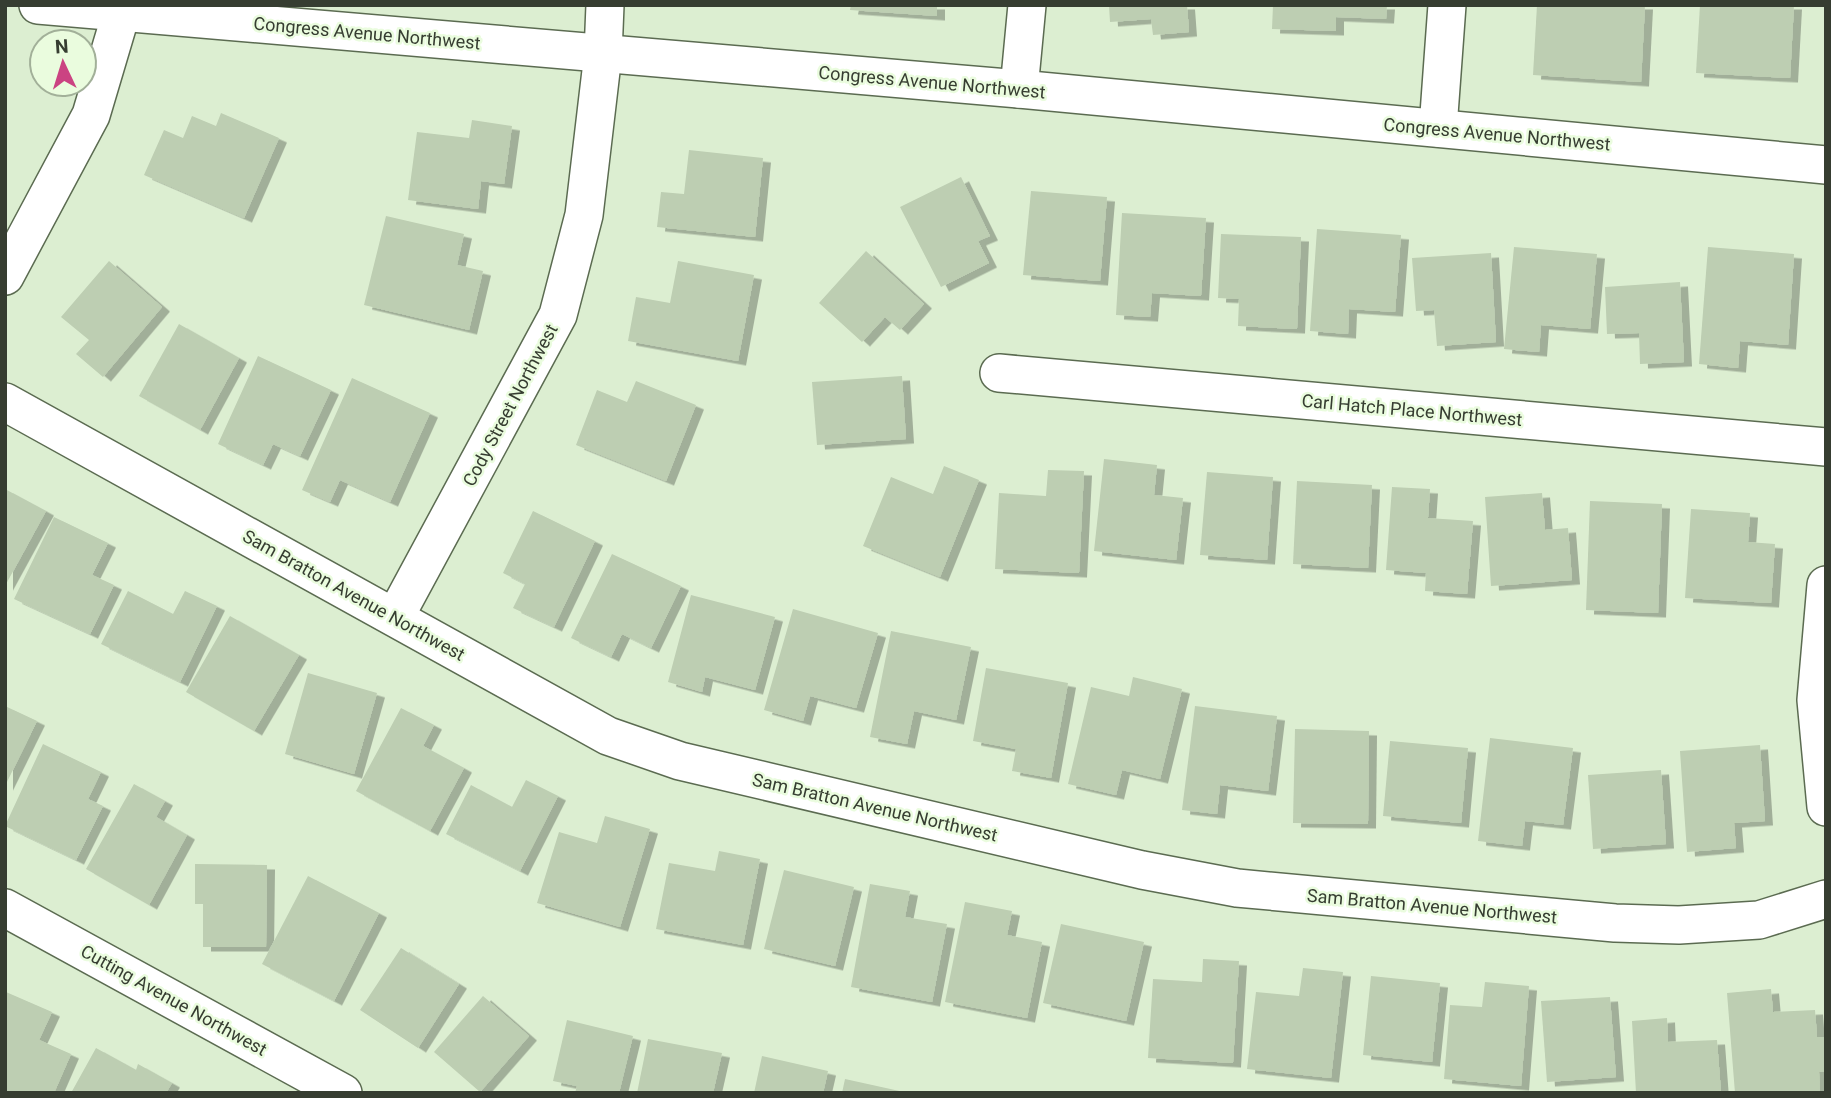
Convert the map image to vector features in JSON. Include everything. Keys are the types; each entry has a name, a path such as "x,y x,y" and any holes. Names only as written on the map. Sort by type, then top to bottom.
{"street":[{"name":"Congress Avenue Northwest","path":"38,5 121,14 304,16 603,54 1019,89 1826,165"},
{"name":"Cody Street Northwest","path":"395,617 558,315 584,215 603,54 605,5"},
{"path":"1019,89 1027,5"},
{"path":"1438,128 1447,5"},
{"path":"5,276 91,115 121,14"},
{"name":"Carl Hatch Place Northwest","path":"999,373 1826,447"},
{"name":"Sam Bratton Avenue Northwest","path":"5,402 608,736 680,761 1142,870 1237,888 1615,923 1679,925 1759,920 1826,899"},
{"path":"1826,584 1816,700 1826,807"},
{"name":"Cutting Avenue Northwest","path":"5,908 342,1093"}],"building":[{"path":"851,5 937,5 937,16 850,10"},
{"path":"1109,5 1187,5 1189,32 1153,35 1151,19 1110,22"},
{"path":"1273,5 1387,5 1386,19 1336,17 1336,31 1272,29"},
{"path":"1537,5 1645,5 1641,82 1533,75"},
{"path":"1700,5 1794,5 1790,78 1696,73"},
{"path":"221,113 279,138 244,218 144,175 164,130 183,138 192,116 216,126"},
{"path":"472,120 512,126 504,184 481,181 478,209 408,200 417,132 469,138"},
{"path":"689,150 763,158 755,237 657,227 661,192 684,194"},
{"path":"961,177 990,236 978,241 989,263 941,287 900,207"},
{"path":"1031,191 1107,197 1100,281 1023,275"},
{"path":"1122,213 1206,218 1201,296 1152,293 1150,317 1116,315"},
{"path":"386,216 464,234 457,265 483,271 469,330 364,305"},
{"path":"1317,229 1401,235 1395,312 1349,309 1348,334 1310,331"},
{"path":"1221,234 1301,237 1297,329 1238,326 1239,299 1218,298"},
{"path":"1514,247 1597,254 1590,329 1541,325 1539,352 1504,349"},
{"path":"1708,247 1794,254 1788,345 1740,341 1738,368 1699,364"},
{"path":"866,251 924,304 900,330 885,317 862,342 819,303"},
{"path":"1491,253 1496,342 1437,346 1434,310 1416,311 1412,258"},
{"path":"109,261 162,307 103,377 76,354 89,340 61,317"},
{"path":"678,261 754,275 738,361 628,341 636,297 670,303"},
{"path":"1680,282 1684,362 1640,364 1639,333 1607,334 1605,287"},
{"path":"179,324 239,358 200,430 139,396"},
{"path":"258,356 331,390 300,456 273,444 263,465 218,444"},
{"path":"902,376 906,439 817,445 812,382"},
{"path":"352,378 430,413 390,502 340,480 330,502 302,490"},
{"path":"636,381 696,405 666,481 576,445 597,390 627,402"},
{"path":"1104,459 1157,465 1154,495 1183,498 1176,560 1094,551"},
{"path":"944,466 979,480 940,577 863,546 891,477 933,494"},
{"path":"1048,470 1084,471 1079,573 995,569 999,493 1046,496"},
{"path":"1207,472 1273,477 1267,560 1200,555"},
{"path":"1297,481 1372,485 1368,568 1293,564"},
{"path":"1392,487 1430,489 1428,518 1473,521 1467,594 1425,591 1426,573 1386,570"},
{"path":"5,489 46,511 5,586"},
{"path":"1542,493 1545,530 1568,528 1572,580 1491,586 1485,497"},
{"path":"1590,501 1662,504 1658,613 1586,610"},
{"path":"1691,509 1750,513 1748,542 1775,544 1771,603 1685,598"},
{"path":"533,511 595,541 554,627 513,608 525,584 503,573"},
{"path":"54,517 108,543 92,575 114,585 90,634 14,599"},
{"path":"612,554 681,586 651,648 622,634 611,657 571,638"},
{"path":"128,591 173,614 185,591 217,606 180,682 101,644"},
{"path":"691,595 775,617 755,690 705,677 702,692 668,682"},
{"path":"793,609 878,633 856,708 810,696 803,721 764,710"},
{"path":"230,616 299,655 254,731 186,692"},
{"path":"891,631 971,647 956,720 914,711 907,744 870,737"},
{"path":"986,668 1068,683 1051,778 1012,771 1016,749 973,741"},
{"path":"308,673 377,693 354,774 285,754"},
{"path":"1133,677 1182,689 1160,779 1122,770 1116,795 1068,784 1091,687 1129,696"},
{"path":"5,706 37,721 5,786"},
{"path":"1195,706 1277,716 1268,791 1220,785 1217,814 1182,810"},
{"path":"401,708 434,725 423,746 464,768 430,831 356,791"},
{"path":"1295,729 1369,731 1368,824 1293,823"},
{"path":"1490,738 1573,748 1563,825 1525,821 1522,846 1478,841"},
{"path":"1390,741 1468,748 1461,823 1383,816"},
{"path":"43,744 101,772 88,799 103,806 76,860 5,826"},
{"path":"1760,745 1765,821 1734,823 1736,848 1687,852 1680,751"},
{"path":"1661,770 1666,844 1593,849 1588,775"},
{"path":"526,780 558,796 520,871 446,834 471,785 512,807"},
{"path":"134,784 165,801 156,817 187,835 149,905 86,869"},
{"path":"605,816 650,829 620,927 537,903 559,832 597,843"},
{"path":"719,851 760,859 743,945 656,929 669,863 715,871"},
{"path":"195,864 267,865 266,947 203,947 203,904 195,904"},
{"path":"784,870 854,887 835,966 764,949"},
{"path":"308,876 379,913 334,1001 262,964"},
{"path":"870,884 910,891 905,917 947,924 932,1002 851,987"},
{"path":"965,902 1012,911 1007,935 1042,942 1027,1018 945,1002"},
{"path":"1061,924 1144,942 1126,1021 1043,1003"},
{"path":"401,948 459,984 418,1048 360,1010"},
{"path":"1203,959 1239,961 1233,1063 1148,1058 1153,979 1202,982"},
{"path":"1303,968 1343,972 1331,1078 1247,1069 1256,992 1299,996"},
{"path":"1371,976 1440,983 1432,1062 1363,1055"},
{"path":"1485,982 1529,986 1521,1086 1444,1079 1450,1005 1482,1007"},
{"path":"1771,989 1773,1012 1815,1010 1817,1037 1826,1037 1826,1071 1819,1072 1820,1091 1735,1093 1727,993"},
{"path":"6,992 52,1012 39,1040 71,1054 54,1093 5,1093"},
{"path":"483,996 529,1036 480,1092 434,1052"},
{"path":"1610,997 1616,1077 1547,1082 1541,1001"},
{"path":"1667,1018 1668,1042 1717,1040 1721,1093 1636,1093 1632,1021"},
{"path":"567,1020 633,1036 619,1093 575,1093 577,1086 553,1081"},
{"path":"648,1039 722,1053 713,1093 637,1093"},
{"path":"96,1048 136,1070 138,1064 172,1083 166,1093 71,1093"},
{"path":"762,1056 828,1071 823,1093 754,1093"},
{"path":"845,1079 904,1092 904,1093 842,1093"}]}
